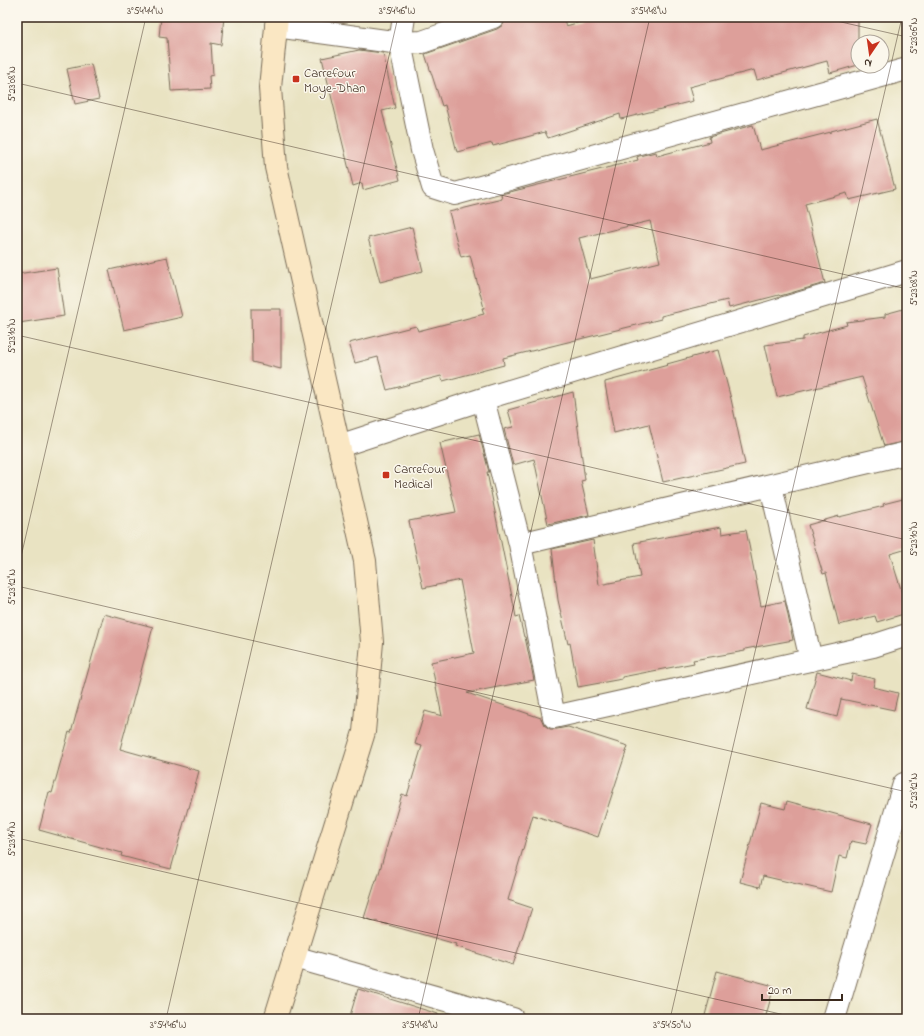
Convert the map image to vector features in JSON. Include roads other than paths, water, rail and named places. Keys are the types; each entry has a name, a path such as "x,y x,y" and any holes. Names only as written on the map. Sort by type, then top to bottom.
{"street":[{"path":"404,17 400,43 422,150 433,187 455,194 907,69"},
{"path":"275,1019 364,732 372,642 365,561 276,167 270,88 276,21 400,43 422,42 493,17"},
{"path":"339,446 483,399 907,272"},
{"path":"483,399 520,544 554,717 873,646 907,635"},
{"path":"520,544 907,453"},
{"path":"771,486 811,660"},
{"path":"834,1019 904,784"},
{"path":"294,957 513,1019"}],"place":[{"name":"Carrefour Moye-Dhan","path":"296,79"},
{"name":"Carrefour Medical","path":"386,475"}]}
